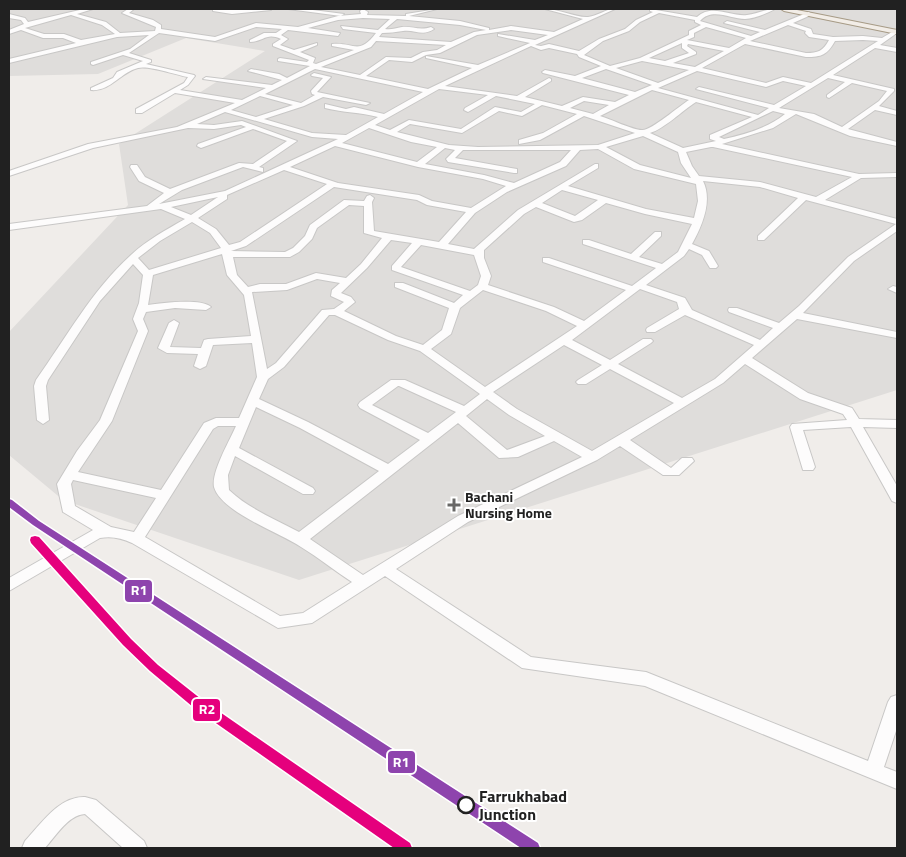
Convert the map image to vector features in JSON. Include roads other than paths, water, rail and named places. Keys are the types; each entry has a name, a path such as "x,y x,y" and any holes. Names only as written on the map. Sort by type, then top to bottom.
{"main road":[{"path":"784,9 897,32"}],"street":[{"path":"9,32 20,28 25,21 62,9"},
{"path":"9,16 25,21 90,9"},
{"path":"93,63 137,48 157,32 159,26 151,18 125,13 131,9"},
{"path":"222,11 232,9"},
{"path":"215,10 269,9"},
{"path":"256,25 252,18 269,9"},
{"path":"291,9 344,14"},
{"path":"338,18 352,9 365,12 363,16"},
{"path":"377,17 384,9"},
{"path":"9,174 91,146 165,133 225,110 314,66 363,49 376,39 380,31 399,9"},
{"path":"394,17 434,9"},
{"path":"548,9 546,9 589,19"},
{"path":"9,228 156,207 228,193 348,137 429,91 478,67 612,9"},
{"path":"646,9 698,19 705,25 749,40 806,55 826,52 833,39"},
{"path":"580,53 611,36 627,30 638,21 668,9"},
{"path":"699,9 745,17 768,10"},
{"path":"748,9 768,10"},
{"path":"595,116 615,104 695,69 749,40 789,23 803,12 817,9"},
{"path":"698,19 700,16 712,12"},
{"path":"69,14 101,24 113,29 120,35"},
{"path":"277,35 287,28 298,25 363,16 460,23 494,30"},
{"path":"725,23 766,32"},
{"path":"789,23 809,30 809,35 833,39 863,38 884,40"},
{"path":"536,32 562,24 576,24"},
{"path":"9,61 82,42 120,35 174,32 215,39 256,25 287,28"},
{"path":"298,25 338,34"},
{"path":"576,78 642,58 683,41 692,36 690,33 692,31 705,25"},
{"path":"343,27 396,32 402,29 425,32 431,29"},
{"path":"20,28 43,36 64,36 82,42"},
{"path":"362,76 388,58 412,60 427,52 438,52 476,33 511,28 555,34"},
{"path":"724,142 713,137 759,117 897,32"},
{"path":"252,41 266,34 277,35 284,38 275,45 313,59 314,66"},
{"path":"500,35 541,48 549,46 580,53 581,56 607,68 656,87 694,100 759,117"},
{"path":"611,36 627,40"},
{"path":"376,39 454,43"},
{"path":"683,41 744,50"},
{"path":"665,63 694,53 684,47 683,41"},
{"path":"295,52 315,44"},
{"path":"334,45 363,49"},
{"path":"875,46 897,50"},
{"path":"94,89 116,79 119,73 149,61 123,53"},
{"path":"420,56 478,67"},
{"path":"642,58 740,81 766,85"},
{"path":"280,60 429,91"},
{"path":"139,111 186,84 191,75 140,65"},
{"path":"252,71 279,76 278,78 288,80"},
{"path":"545,72 576,78 638,95"},
{"path":"302,73 328,77 313,92 366,103"},
{"path":"826,76 892,90 881,102 844,129"},
{"path":"206,79 273,87"},
{"path":"730,97 784,79 810,85"},
{"path":"517,99 549,80"},
{"path":"829,96 851,81"},
{"path":"222,86 230,82"},
{"path":"439,87 541,103 584,113 644,134 682,151 742,137 784,120 791,113"},
{"path":"699,89 791,113 806,114 853,134 897,144"},
{"path":"172,91 243,102"},
{"path":"206,96 214,92"},
{"path":"328,106 346,111 373,99 352,93"},
{"path":"259,94 302,105"},
{"path":"256,120 302,105 321,94"},
{"path":"468,110 493,95"},
{"path":"563,108 578,100 586,99 615,104"},
{"path":"368,125 443,146 461,148 599,147 656,129 679,108 694,100"},
{"path":"392,132 409,122 462,132 495,110 501,109 522,114 541,103"},
{"path":"873,107 897,113"},
{"path":"354,109 384,116"},
{"path":"225,110 318,136 348,137"},
{"path":"509,142 536,140 584,113"},
{"path":"186,126 210,127 239,123 293,142 253,167"},
{"path":"201,146 252,127"},
{"path":"333,143 418,165 484,177 516,186"},
{"path":"713,145 860,176 897,176"},
{"path":"418,165 443,146"},
{"path":"599,147 637,168 697,180 749,183 806,196 897,222"},
{"path":"461,148 450,159 455,162 514,171"},
{"path":"442,246 472,211 504,190 563,164 578,148"},
{"path":"300,539 486,393 585,326 681,254 688,245 698,222 702,202 701,186 685,164 682,151"},
{"path":"446,170 455,162"},
{"path":"156,207 157,199 169,192 242,165 253,167 269,174"},
{"path":"424,349 447,332 455,307 482,286 486,276 478,253 479,249 521,212 595,166"},
{"path":"134,167 142,179 169,192"},
{"path":"283,167 333,184 419,198 472,211"},
{"path":"818,200 860,176"},
{"path":"147,274 226,252 242,244 333,184"},
{"path":"561,187 604,200 698,222"},
{"path":"374,192 368,204 369,233 478,253"},
{"path":"43,420 40,386 42,380 63,352 103,289 133,258 157,238 223,198 228,193"},
{"path":"761,238 806,196"},
{"path":"534,203 574,219 579,218 604,200"},
{"path":"226,252 287,255 296,250 309,237 313,226 347,202 368,204"},
{"path":"156,207 191,218 218,236 226,252 229,268 236,283 247,290 287,287 316,276 348,281"},
{"path":"9,585 96,534 107,531 121,532 137,539 278,622 306,619 463,519 592,457 719,381 795,315 851,259 897,227"},
{"path":"633,257 658,234"},
{"path":"332,311 334,294 364,266 388,237"},
{"path":"419,241 395,268 472,295"},
{"path":"586,242 664,268"},
{"path":"688,245 706,253 713,266"},
{"path":"107,531 68,509 64,490 68,475 106,421 143,331 138,319 144,304 148,280 147,274 133,258"},
{"path":"546,260 681,300 685,310 760,344"},
{"path":"399,285 455,307"},
{"path":"482,286 550,309 585,326"},
{"path":"247,290 263,377"},
{"path":"334,294 350,300 332,311 280,365 263,377 221,475 221,488 225,494 244,508 300,539 363,582"},
{"path":"142,309 176,305 206,306"},
{"path":"582,382 685,310"},
{"path":"733,310 780,327"},
{"path":"332,311 392,338 424,349 513,412 592,457"},
{"path":"795,315 897,335"},
{"path":"174,323 164,348 167,350 204,351"},
{"path":"200,366 206,344 211,341 256,339"},
{"path":"564,340 683,402"},
{"path":"744,358 804,396 848,411 897,498"},
{"path":"429,438 364,406 395,382 401,382 462,413 504,454 513,454 555,436"},
{"path":"253,401 304,425 388,470"},
{"path":"808,467 796,427 896,418"},
{"path":"137,539 208,426 216,422 244,422"},
{"path":"621,440 668,472 674,472 687,461"},
{"path":"232,449 308,491"},
{"path":"68,475 164,496"},
{"path":"384,568 528,663 646,679 897,781"},
{"path":"874,771 897,702"},
{"path":"32,848 64,813 80,805 89,806 137,848"}],"place":[{"name":"Bachani Nursing Home","path":"454,505"},
{"name":"Farrukhabad Junction","path":"466,805"}]}
